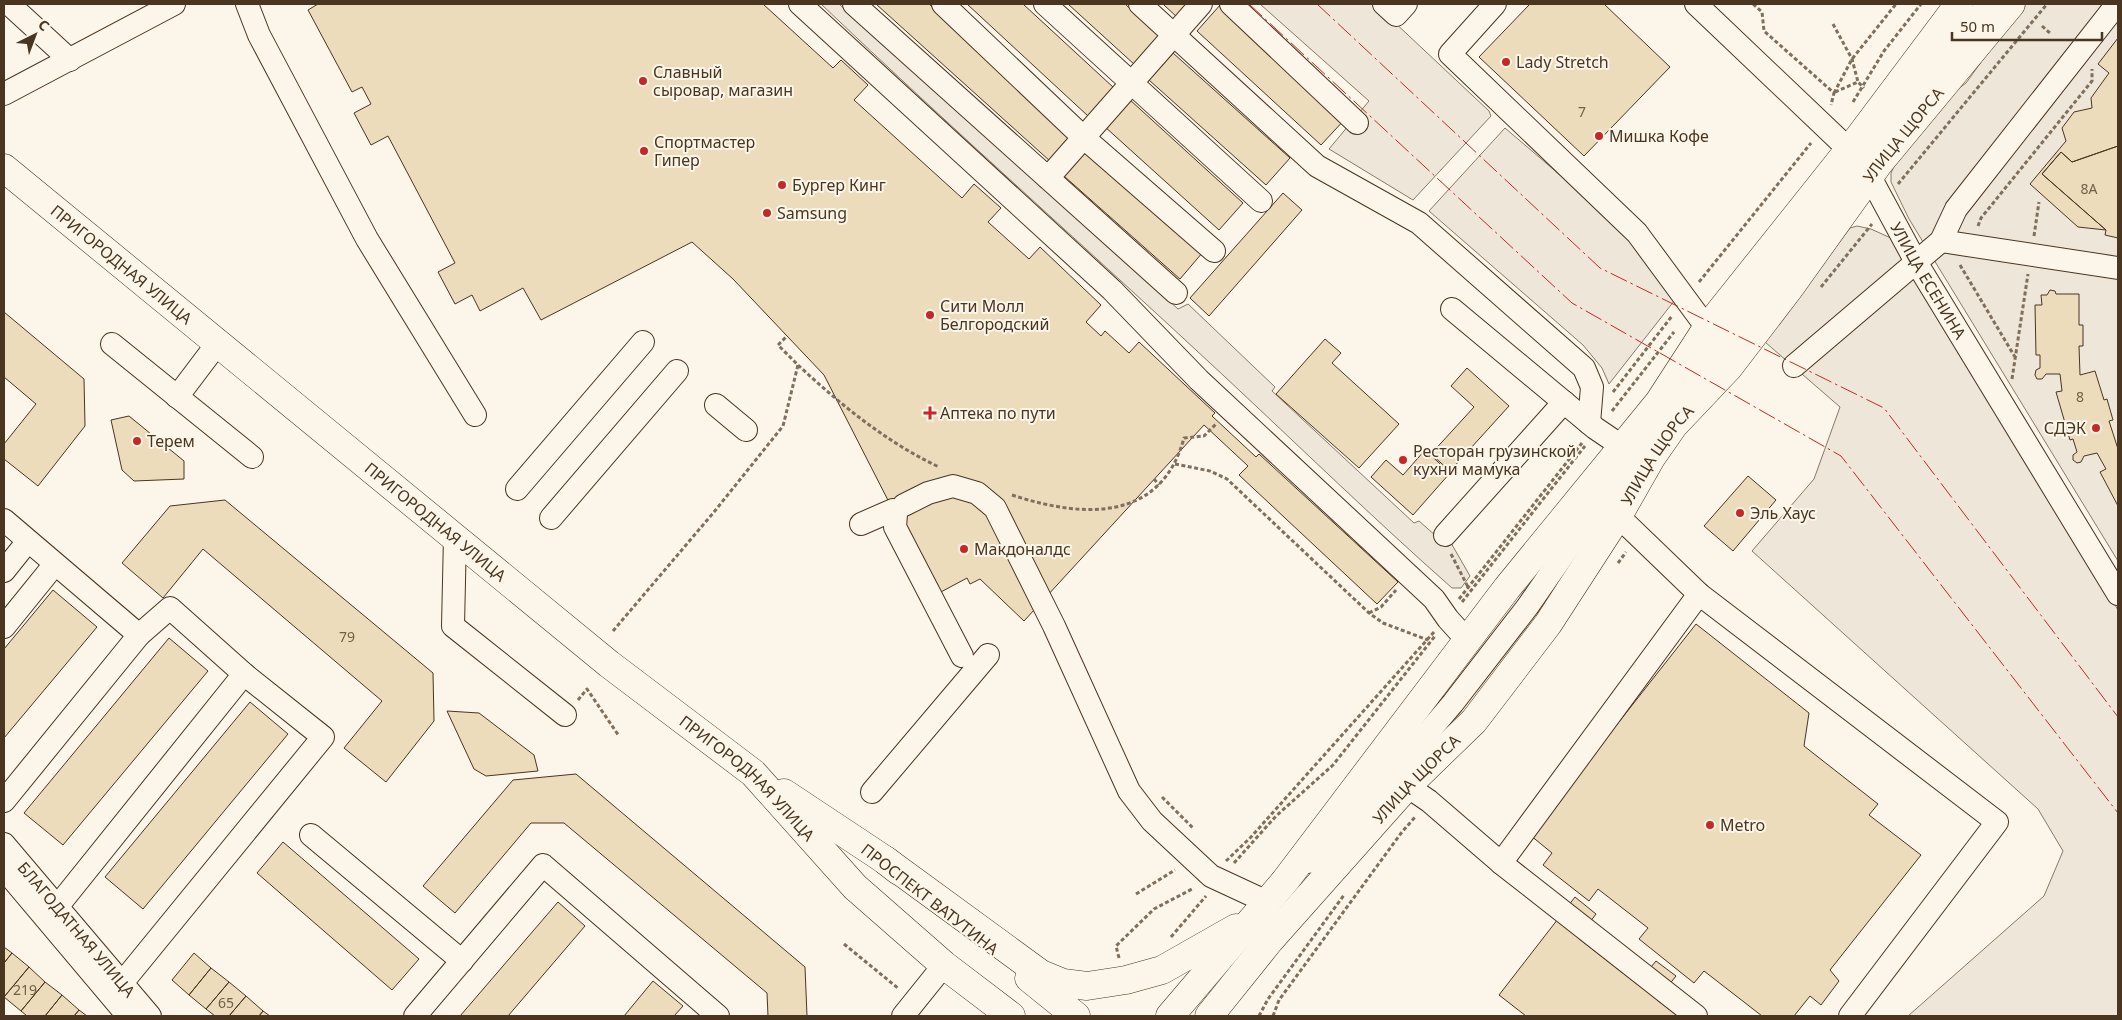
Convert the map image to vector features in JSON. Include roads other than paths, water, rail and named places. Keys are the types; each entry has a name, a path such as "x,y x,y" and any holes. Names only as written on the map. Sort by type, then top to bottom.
{"main road":[{"name":"УЛИЦА ЩОРСА","path":"1209,1016 1270,940 1407,786 1474,721 1548,624 1618,516 1650,458 1674,425 1729,367 1788,290 1860,162 1959,4"},
{"name":"УЛИЦА ЩОРСА","path":"1170,1016 1285,881 1507,588 1659,402 1695,312 1860,162 2011,4"},
{"name":"ПРИГОРОДНАЯ УЛИЦА","path":"4,168 609,664 753,773 855,888 944,966"},
{"name":"ПРОСПЕКТ ВАТУТИНА","path":"753,773 886,860 1076,1016"},
{"path":"886,860 1041,974 1063,983 1087,986 1126,980 1162,970 1260,910"},
{"path":"1234,1016 1244,984 1270,940"},
{"path":"944,966 977,1016"},
{"path":"944,966 1011,1016"}],"street":[{"path":"9,4 70,60"},
{"path":"4,94 174,4"},
{"path":"247,4 258,35 367,239 474,415"},
{"path":"800,4 1112,290 1199,380 1434,600 1467,640"},
{"path":"854,4 1176,293"},
{"path":"943,4 1084,137 1214,251"},
{"path":"1045,4 1261,201"},
{"path":"1140,4 1317,166 1419,223 1584,368 1592,387 1594,427"},
{"path":"1048,178 1201,4"},
{"path":"1231,4 1357,123"},
{"path":"1384,4 1396,15 1406,4"},
{"path":"1495,4 1450,54 1637,233 1695,312"},
{"name":"УЛИЦА ЕСЕНИНА","path":"1696,4 1825,126 1860,162 1916,262 2116,586"},
{"name":"УЛИЦА ЩОРСА","path":"1302,903 1342,834 1471,680 1528,606 1634,453 1860,162 1899,118 1988,4"},
{"path":"1794,366 1941,241 1956,209 2117,4"},
{"path":"1941,241 2118,268"},
{"path":"1452,309 1594,427 1623,447"},
{"path":"517,489 643,342"},
{"path":"112,344 252,457"},
{"path":"177,397 217,344"},
{"path":"551,518 677,371"},
{"path":"1447,542 1564,402"},
{"path":"716,405 746,430"},
{"path":"1232,428 1257,443 1404,580"},
{"path":"860,524 897,510 928,493 953,486 977,493 995,508 1054,626 1129,791 1152,821 1209,881 1260,910"},
{"path":"897,510 895,527 962,656"},
{"path":"1618,516 1699,594 1997,822 1850,1016"},
{"path":"4,520 138,635"},
{"path":"455,536 452,626 570,709"},
{"path":"4,571 28,541"},
{"path":"4,627 55,564"},
{"path":"1501,863 1699,594"},
{"path":"4,801 138,635 170,608 244,674 323,737 122,983"},
{"path":"872,792 988,655"},
{"path":"57,907 244,674"},
{"path":"1407,786 1429,801 1501,863 1696,1016"},
{"name":"УЛИЦА ЩОРСА","path":"1285,881 1342,834"},
{"path":"311,835 462,961"},
{"name":"БЛАГОДАТНАЯ УЛИЦА","path":"4,844 150,1016"},
{"path":"415,1016 543,865 718,1016"},
{"name":"БЛАГОДАТНАЯ УЛИЦА","path":"4,869 128,1016"},
{"path":"903,1016 944,966"}],"place":[{"name":"Lady Stretch","path":"1506,62"},
{"name":"Славный сыровар, магазин","path":"643,81"},
{"name":"Мишка Кофе","path":"1599,136"},
{"name":"Спортмастер Гипер","path":"644,151"},
{"name":"Бургер Кинг","path":"782,185"},
{"name":"Samsung","path":"767,213"},
{"name":"Сити Молл Белгородский","path":"930,315"},
{"name":"Аптека по пути","path":"930,413"},
{"name":"СДЭК","path":"2096,428"},
{"name":"Терем","path":"137,441"},
{"name":"Ресторан грузинской кухни мамука","path":"1403,460"},
{"name":"Эль Хаус","path":"1740,513"},
{"name":"Макдоналдс","path":"964,549"},
{"name":"Metro","path":"1710,825"}]}
